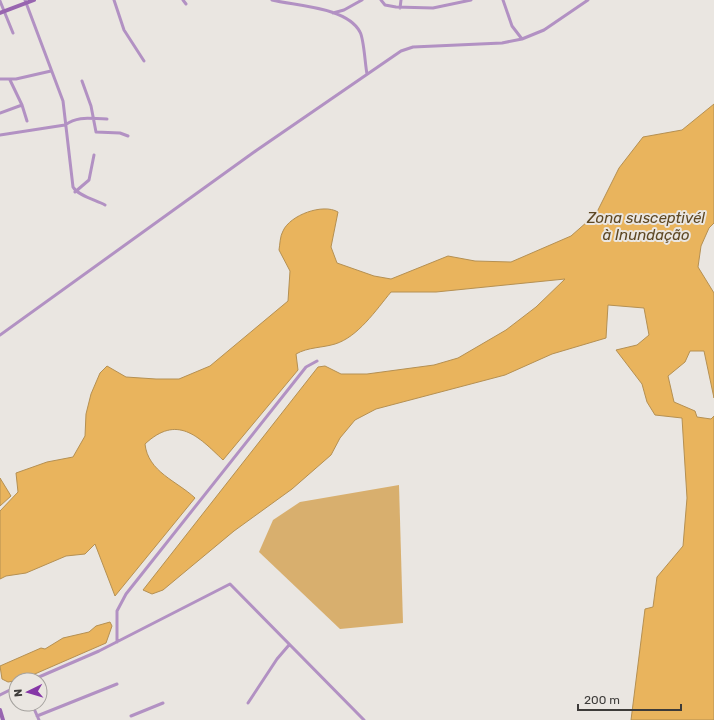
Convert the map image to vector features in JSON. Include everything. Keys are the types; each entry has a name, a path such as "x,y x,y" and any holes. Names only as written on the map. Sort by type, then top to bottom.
{"street":[{"path":"0,0 13,33"},
{"path":"0,13 34,0"},
{"path":"114,0 124,30 144,61"},
{"path":"183,0 186,4"},
{"path":"272,0 296,6 314,7 333,13 356,27 361,33 367,74"},
{"path":"333,13 344,10 362,0"},
{"path":"380,0 385,5 400,8 433,8 471,0"},
{"path":"400,8 401,0"},
{"path":"503,0 512,26 522,39"},
{"path":"0,336 251,155 401,51 413,47 502,42 522,39 544,30 588,0"},
{"path":"26,2 63,101 73,187 75,192 105,205"},
{"path":"0,79 10,80 51,71"},
{"path":"10,80 22,105 27,121"},
{"path":"82,81 95,119 95,130 98,134 120,133 128,136"},
{"path":"0,113 22,105"},
{"path":"0,135 65,125 74,119 84,117 107,119"},
{"path":"75,192 89,180 94,156"},
{"path":"117,642 116,611 126,594 306,367 317,361"},
{"path":"48,673 117,642 230,584 364,720"},
{"path":"248,703 277,659 289,645"},
{"path":"37,716 117,684"},
{"path":"131,716 163,703"},
{"path":"0,710 3,720"},
{"path":"35,712 39,720"}],"shaded area":[{"path":"399,485 403,623 340,629 259,552 273,520 300,502"}],"water":[{"name":"Zona susceptivél à Inundação","path":"714,104 714,223 709,228 701,246 698,267 714,293 714,398 704,351 690,351 685,362 668,376 674,402 695,411 697,417 711,419 714,416 714,720 631,720 645,609 653,607 657,577 683,546 687,498 682,418 655,415 647,402 642,384 616,350 637,345 649,335 644,308 608,305 606,338 552,354 505,375 376,409 355,420 340,438 331,455 292,489 234,531 163,590 152,594 143,590 318,367 325,366 341,374 367,374 434,365 458,358 506,330 536,307 565,279 436,292 391,292 373,315 351,335 335,344 305,350 296,354 298,370 223,460 196,436 187,432 167,430 145,444 147,454 157,469 195,498 115,596 95,544 85,554 66,556 26,573 6,576 0,579 0,511 18,492 16,473 47,462 73,457 85,436 86,414 91,394 100,373 107,366 126,377 179,379 210,366 288,301 290,271 279,250 282,233 292,220 308,212 316,210 324,209 338,212 331,247 337,263 374,276 391,279 448,256 475,261 511,262 571,236 596,214 619,168 643,137 682,130"},
{"path":"0,478 11,496 0,506"},
{"path":"110,622 112,626 106,643 39,672 8,672 8,682 2,679 0,666 41,648 45,649 63,638 89,632 96,626"}]}
